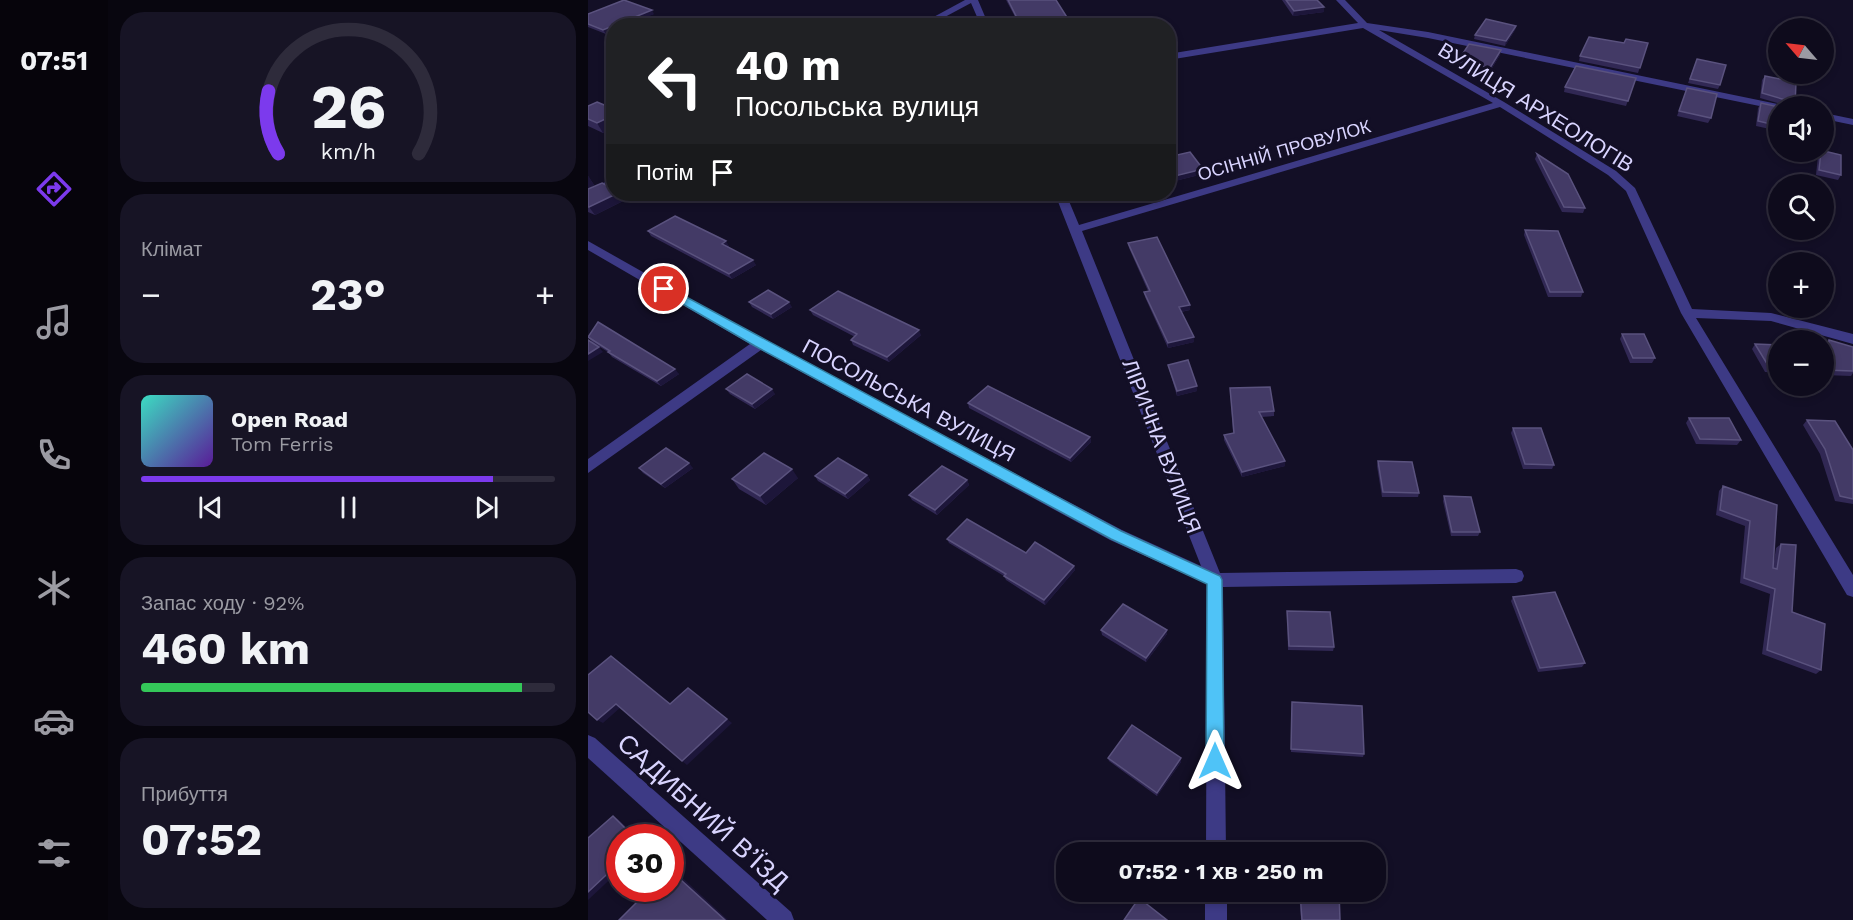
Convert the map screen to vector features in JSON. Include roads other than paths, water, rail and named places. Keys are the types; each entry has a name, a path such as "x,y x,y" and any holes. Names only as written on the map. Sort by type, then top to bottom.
{"street":[{"path":"937,18 973,0 982,18"},
{"name":"ВУЛИЦЯ АРХЕОЛОГІВ","path":"1340,0 1364,25 1501,104 1612,173 1631,190 1687,313 1853,590"},
{"path":"1176,56 1364,25 1428,35 1768,105"},
{"name":"ОСІННІЙ ПРОВУЛОК","path":"1176,200 1501,104"},
{"path":"1834,118 1853,122"},
{"path":"588,194 606,185"},
{"name":"ЛІРИЧНА ВУЛИЦЯ","path":"1064,201 1215,580 1215,842"},
{"name":"ОСІННІЙ ПРОВУЛОК","path":"1077,229 1172,201"},
{"name":"ПОСОЛЬСЬКА ВУЛИЦЯ","path":"588,245 760,344 1116,535 1215,580"},
{"path":"1687,313 1771,317 1853,339"},
{"path":"588,467 760,344"},
{"path":"1215,580 1516,576"},
{"name":"САДИБНИЙ В’ЇЗД","path":"588,745 783,920"},
{"path":"1216,902 1216,920"}]}
